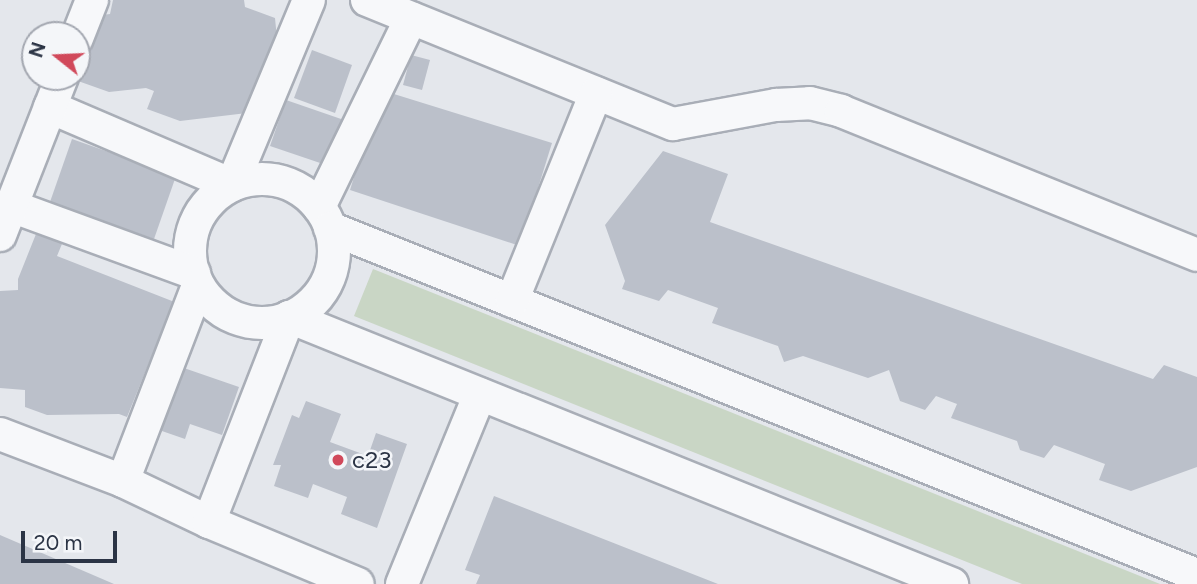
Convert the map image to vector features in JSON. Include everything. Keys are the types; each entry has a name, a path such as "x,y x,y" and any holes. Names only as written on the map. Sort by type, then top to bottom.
{"street":[{"path":"84,21 92,0"},
{"path":"232,185 309,0"},
{"path":"367,0 673,124 776,105 810,103 841,111 1197,255"},
{"path":"324,217 411,18"},
{"path":"56,91 6,220 196,279"},
{"path":"512,301 596,93"},
{"path":"50,107 232,185"},
{"path":"255,178 279,180 301,190 324,217 334,252 329,276 318,296 289,317 255,323 232,317 213,304 196,279 190,240 198,218 212,198 232,185 255,178"},
{"path":"324,217 512,301 1197,575"},
{"path":"123,481 196,279"},
{"path":"289,317 952,584"},
{"path":"209,522 289,317"},
{"path":"402,584 481,394"},
{"path":"0,434 123,481 209,522 358,584"}],"green space":[{"path":"373,269 1160,584 1022,584 354,316"}],"building":[{"path":"113,0 244,0 245,7 275,18 278,49 247,113 180,121 147,109 154,91 146,88 109,92 91,86 91,24 94,16 110,14"},
{"path":"312,50 352,65 335,113 294,98"},
{"path":"411,55 430,60 422,90 403,85"},
{"path":"381,90 552,143 520,246 350,190"},
{"path":"286,100 344,120 329,166 270,146"},
{"path":"72,139 176,176 154,239 50,202"},
{"path":"663,151 728,174 710,222 1153,379 1164,365 1197,377 1197,467 1131,491 1099,480 1105,464 1054,445 1044,458 1020,450 1017,441 951,418 957,404 936,396 925,410 900,401 889,370 868,378 803,356 784,362 778,346 712,323 718,308 668,290 659,301 622,289 625,281 605,225"},
{"path":"38,229 64,239 57,256 172,301 176,315 172,348 155,348 127,417 119,414 47,415 25,407 25,390 0,388 0,291 18,290 18,279"},
{"path":"181,367 239,387 222,435 190,424 185,439 159,430"},
{"name":"c23","path":"306,401 341,414 330,442 368,456 376,433 407,444 377,528 341,514 347,497 313,484 308,498 274,486 281,465 273,465 292,415 299,418"},
{"path":"494,496 718,584 476,584 480,575 465,570"},
{"path":"0,535 114,584 0,584"}],"place":[{"name":"c23","path":"338,460"}]}
